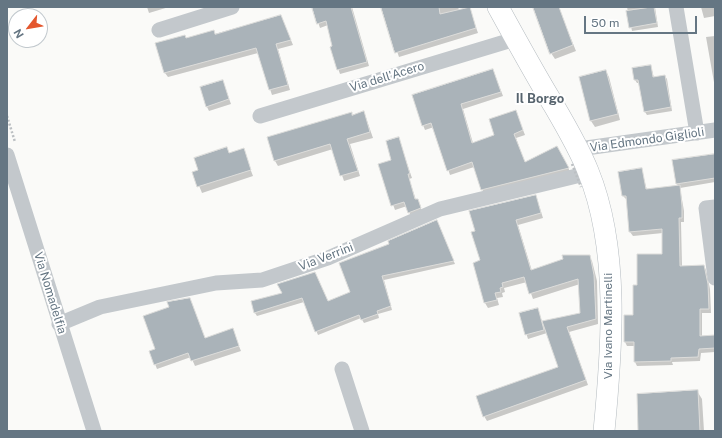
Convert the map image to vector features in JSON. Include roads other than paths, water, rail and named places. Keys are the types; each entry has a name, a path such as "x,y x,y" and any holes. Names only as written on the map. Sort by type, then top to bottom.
{"street":[{"path":"159,30 232,7"},
{"name":"Via Ivano Martinelli","path":"498,7 599,204 605,239 611,302 609,387 604,431"},
{"path":"676,7 697,133"},
{"name":"Via dell'Acero","path":"260,116 515,39"},
{"name":"Via Edmondo Giglioli","path":"580,168 697,133 715,130"},
{"name":"Via Nomadelfia","path":"7,155 59,324 94,431"},
{"name":"Via Verrini","path":"59,324 100,307 216,282 262,280 328,258 440,209 580,168"},
{"path":"715,207 706,208 715,278"},
{"path":"342,369 362,431"}],"district":[{"name":"Il Borgo","path":"540,99"}]}
